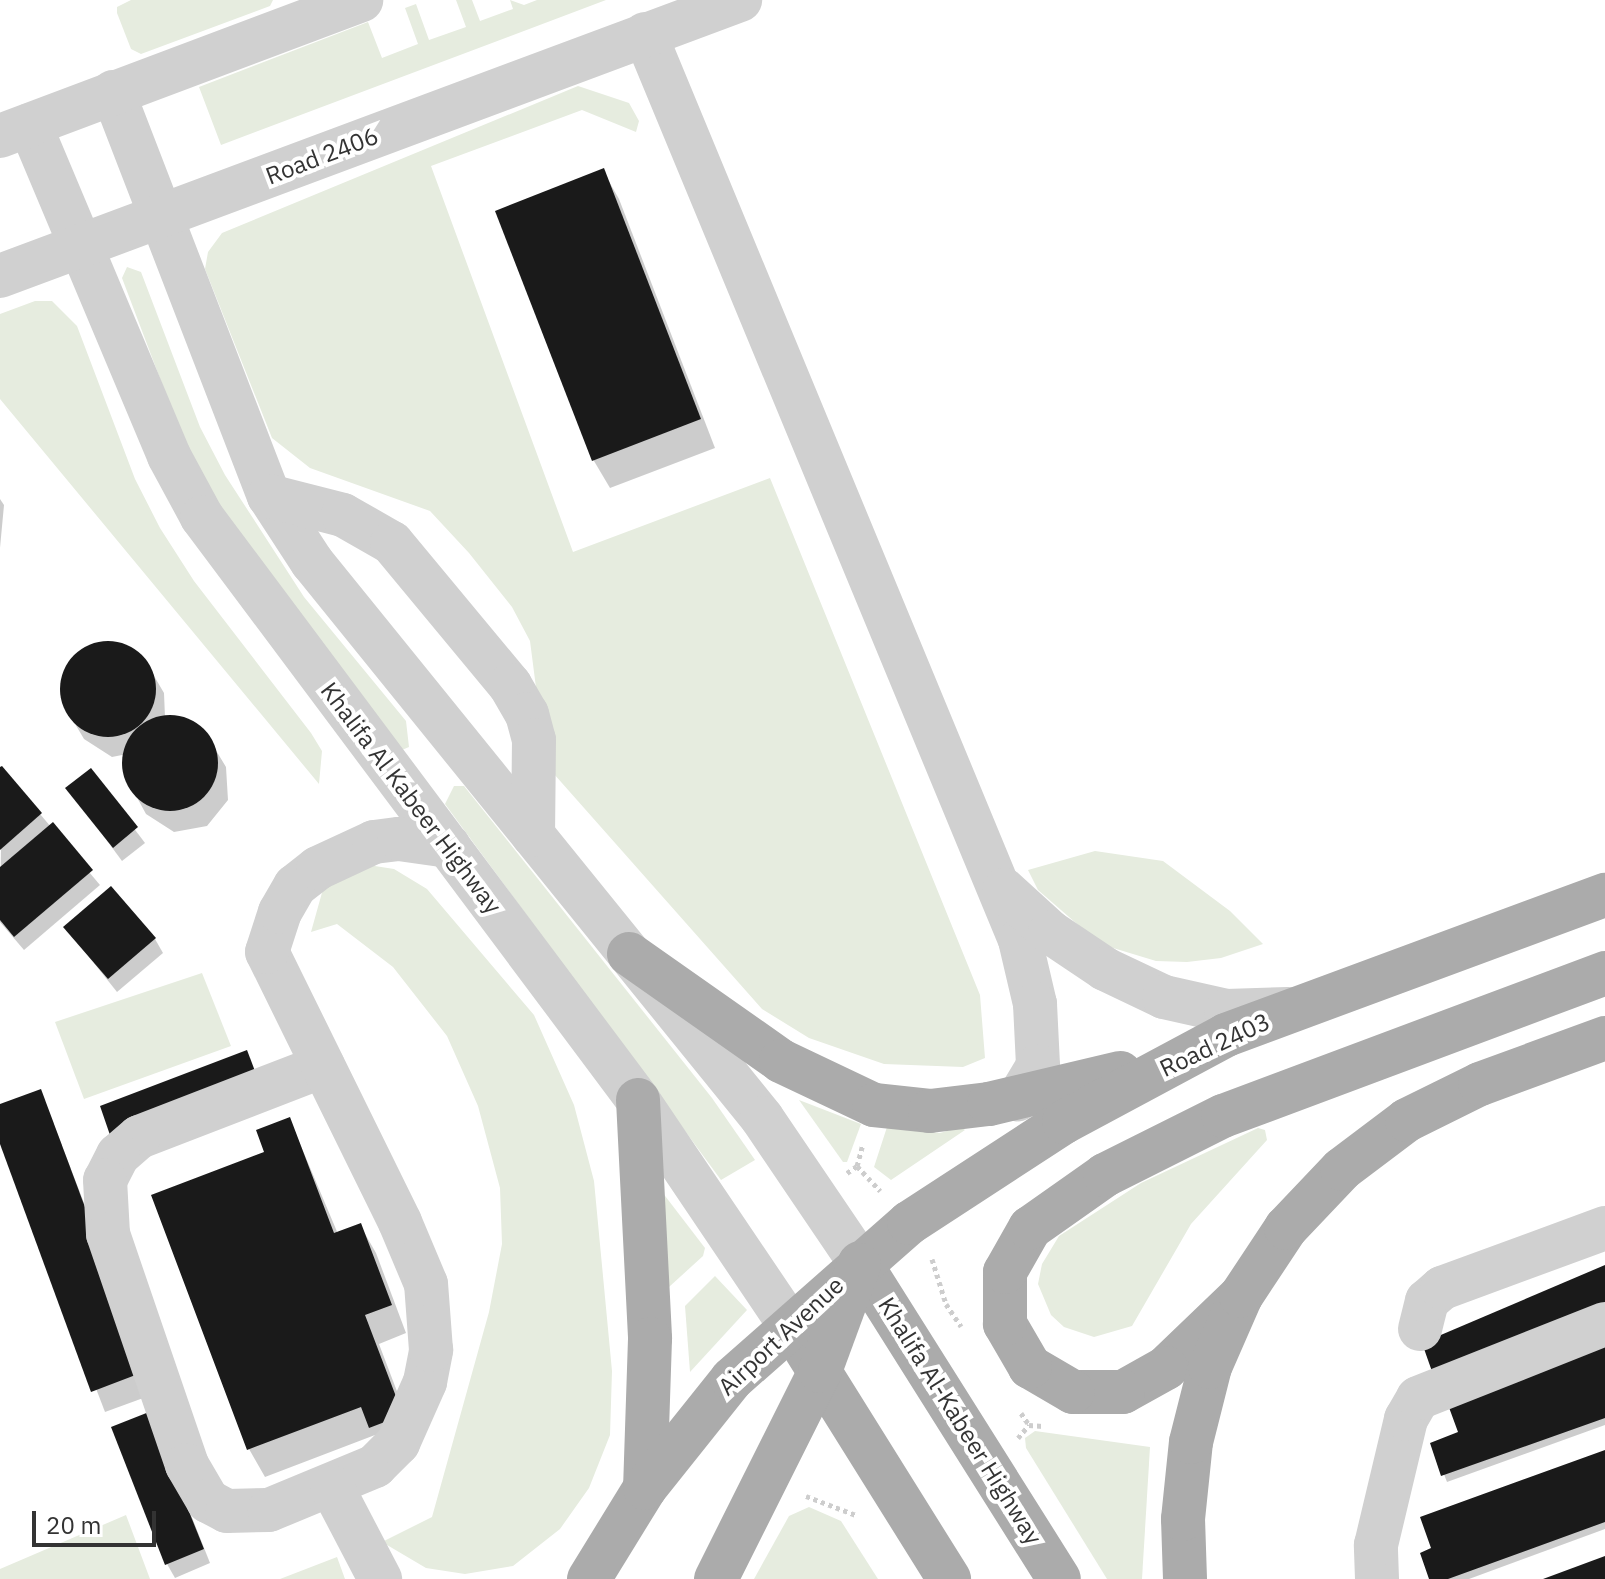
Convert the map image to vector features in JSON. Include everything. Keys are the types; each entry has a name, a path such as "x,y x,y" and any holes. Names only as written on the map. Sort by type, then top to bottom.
{"main road":[{"name":"Road 2403","path":"860,1263 909,1223 1064,1122 1181,1058 1294,1009 1605,895"},
{"path":"629,954 781,1061 874,1105 930,1111 1018,1099 1181,1058"},
{"path":"1241,1296 1166,1368 1123,1392 1073,1392 1030,1367 1005,1324 1005,1272 1030,1228 1118,1168 1223,1116 1605,973"},
{"path":"1185,1579 1183,1519 1191,1442 1210,1367 1241,1296 1286,1228 1342,1169 1407,1120 1480,1084 1605,1038"},
{"path":"638,1100 650,1339 645,1488"},
{"name":"Airport Avenue","path":"589,1579 645,1488 693,1423 789,1324 860,1263"},
{"name":"Airport Avenue","path":"716,1579 820,1371 860,1263"},
{"name":"Khalifa Al-Kabeer Highway","path":"860,1263 1059,1579"},
{"path":"789,1324 949,1579"}],"street":[{"path":"15,131 361,0"},
{"name":"Road 2406","path":"0,276 740,0"},
{"path":"645,34 1001,887 1035,1004 1038,1066 1018,1099"},
{"path":"113,92 269,496 312,562 762,1118 860,1263"},
{"name":"Khalifa Al Kabeer Highway","path":"15,131 83,244 163,444 202,517 638,1100 789,1324"},
{"path":"269,496 343,515 392,543 510,685 527,714 534,740 533,835"},
{"path":"351,850 375,812 392,774 427,784 442,778 464,751"},
{"path":"323,1066 139,1137 118,1155 105,1180 103,1208 187,1465 208,1501 247,1515 332,1487 375,1466 398,1443 425,1382 431,1317 414,1253 323,1066 267,952 280,912 295,886 351,850 399,839 449,846"},
{"path":"1001,887 1050,932 1105,969 1164,997 1226,1011 1294,1009"},
{"path":"1420,1329 1427,1301 1442,1288 1605,1228"},
{"path":"1377,1579 1376,1545 1406,1419 1418,1398 1605,1324"},
{"path":"332,1487 380,1579"}],"path":[{"path":"814,1197 857,1166 874,1105"},
{"path":"857,1166 909,1223 940,1272 946,1304 963,1329"},
{"path":"1013,1401 1029,1425"},
{"path":"762,1490 786,1500 807,1496 830,1502 854,1513 863,1525"}],"shaded area":[{"path":"131,0 273,0 270,6 141,54 131,49 117,13 117,7"},
{"path":"456,0 472,0 480,21 513,9 510,0 524,5 537,0 606,0 221,145 199,87 368,22 382,58 418,44 405,8 416,4 429,40 466,27"},
{"path":"578,86 629,103 639,121 636,132 582,110 431,166 573,552 770,478 980,995 985,1058 963,1067 884,1064 809,1038 762,1009 546,765 530,641 512,607 469,553 430,511 310,468 272,438 205,269 208,252 222,233"},
{"path":"127,267 141,272 200,427 225,475 304,597 406,721 409,747 402,750 241,546 181,434 122,278"},
{"path":"35,301 52,301 77,326 135,479 160,528 194,581 311,733 322,751 319,784 0,399 0,314"},
{"path":"454,786 464,786 712,1098 755,1160 721,1180 445,804"},
{"path":"1095,851 1163,861 1230,911 1263,944 1221,958 1187,962 1156,961 1100,944 1038,890 1028,870"},
{"path":"362,864 394,869 427,889 534,1015 574,1105 594,1181 612,1371 610,1435 589,1488 560,1529 513,1566 465,1574 426,1568 382,1542 432,1517 489,1312 502,1244 500,1188 478,1106 447,1036 393,967 337,924 311,932 323,889"},
{"path":"202,973 231,1046 84,1099 55,1022"},
{"path":"799,1100 861,1124 847,1162 843,1162"},
{"path":"887,1127 940,1133 961,1127 965,1130 891,1180 874,1167"},
{"path":"1258,1128 1265,1130 1267,1140 1191,1224 1132,1326 1094,1337 1064,1327 1051,1315 1038,1284 1042,1264 1059,1236 1141,1183"},
{"path":"659,1188 705,1248 703,1256 669,1287"},
{"path":"715,1276 747,1310 690,1372 685,1306"},
{"path":"1035,1431 1150,1447 1142,1579 1107,1579 1026,1448 1025,1438"},
{"path":"809,1507 841,1521 878,1579 754,1579 789,1516"},
{"path":"126,1515 150,1579 0,1579 0,1569"},
{"path":"337,1557 345,1579 280,1579"}],"building":[{"path":"604,168 701,419 592,461 495,211"},
{"path":"108,641 126,645 142,655 152,671 156,689 152,707 142,723 126,733 108,737 90,733 74,723 64,707 60,689 64,671 74,655 90,645"},
{"path":"170,715 188,719 204,729 214,745 218,763 214,781 204,797 188,807 170,811 152,807 136,797 126,781 122,763 126,745 136,729 152,719"},
{"path":"0,767 42,813 0,850"},
{"path":"91,768 138,827 113,848 65,788"},
{"path":"53,822 93,870 14,937 0,920 0,867"},
{"path":"111,886 156,938 108,979 63,927"},
{"path":"247,1050 258,1079 110,1135 100,1106"},
{"path":"41,1089 146,1371 91,1392 0,1144 0,1104"},
{"path":"290,1117 334,1233 361,1223 392,1305 365,1315 403,1415 369,1428 361,1407 247,1450 151,1195 264,1152 256,1130"},
{"path":"1605,1265 1605,1306 1435,1380 1422,1343"},
{"path":"1605,1345 1605,1418 1441,1476 1430,1443 1458,1432 1447,1402"},
{"path":"149,1412 204,1549 165,1565 111,1427"},
{"path":"1605,1450 1605,1522 1448,1579 1429,1579 1420,1553 1431,1548 1420,1517"},
{"path":"1605,1556 1605,1579 1543,1579"}]}
